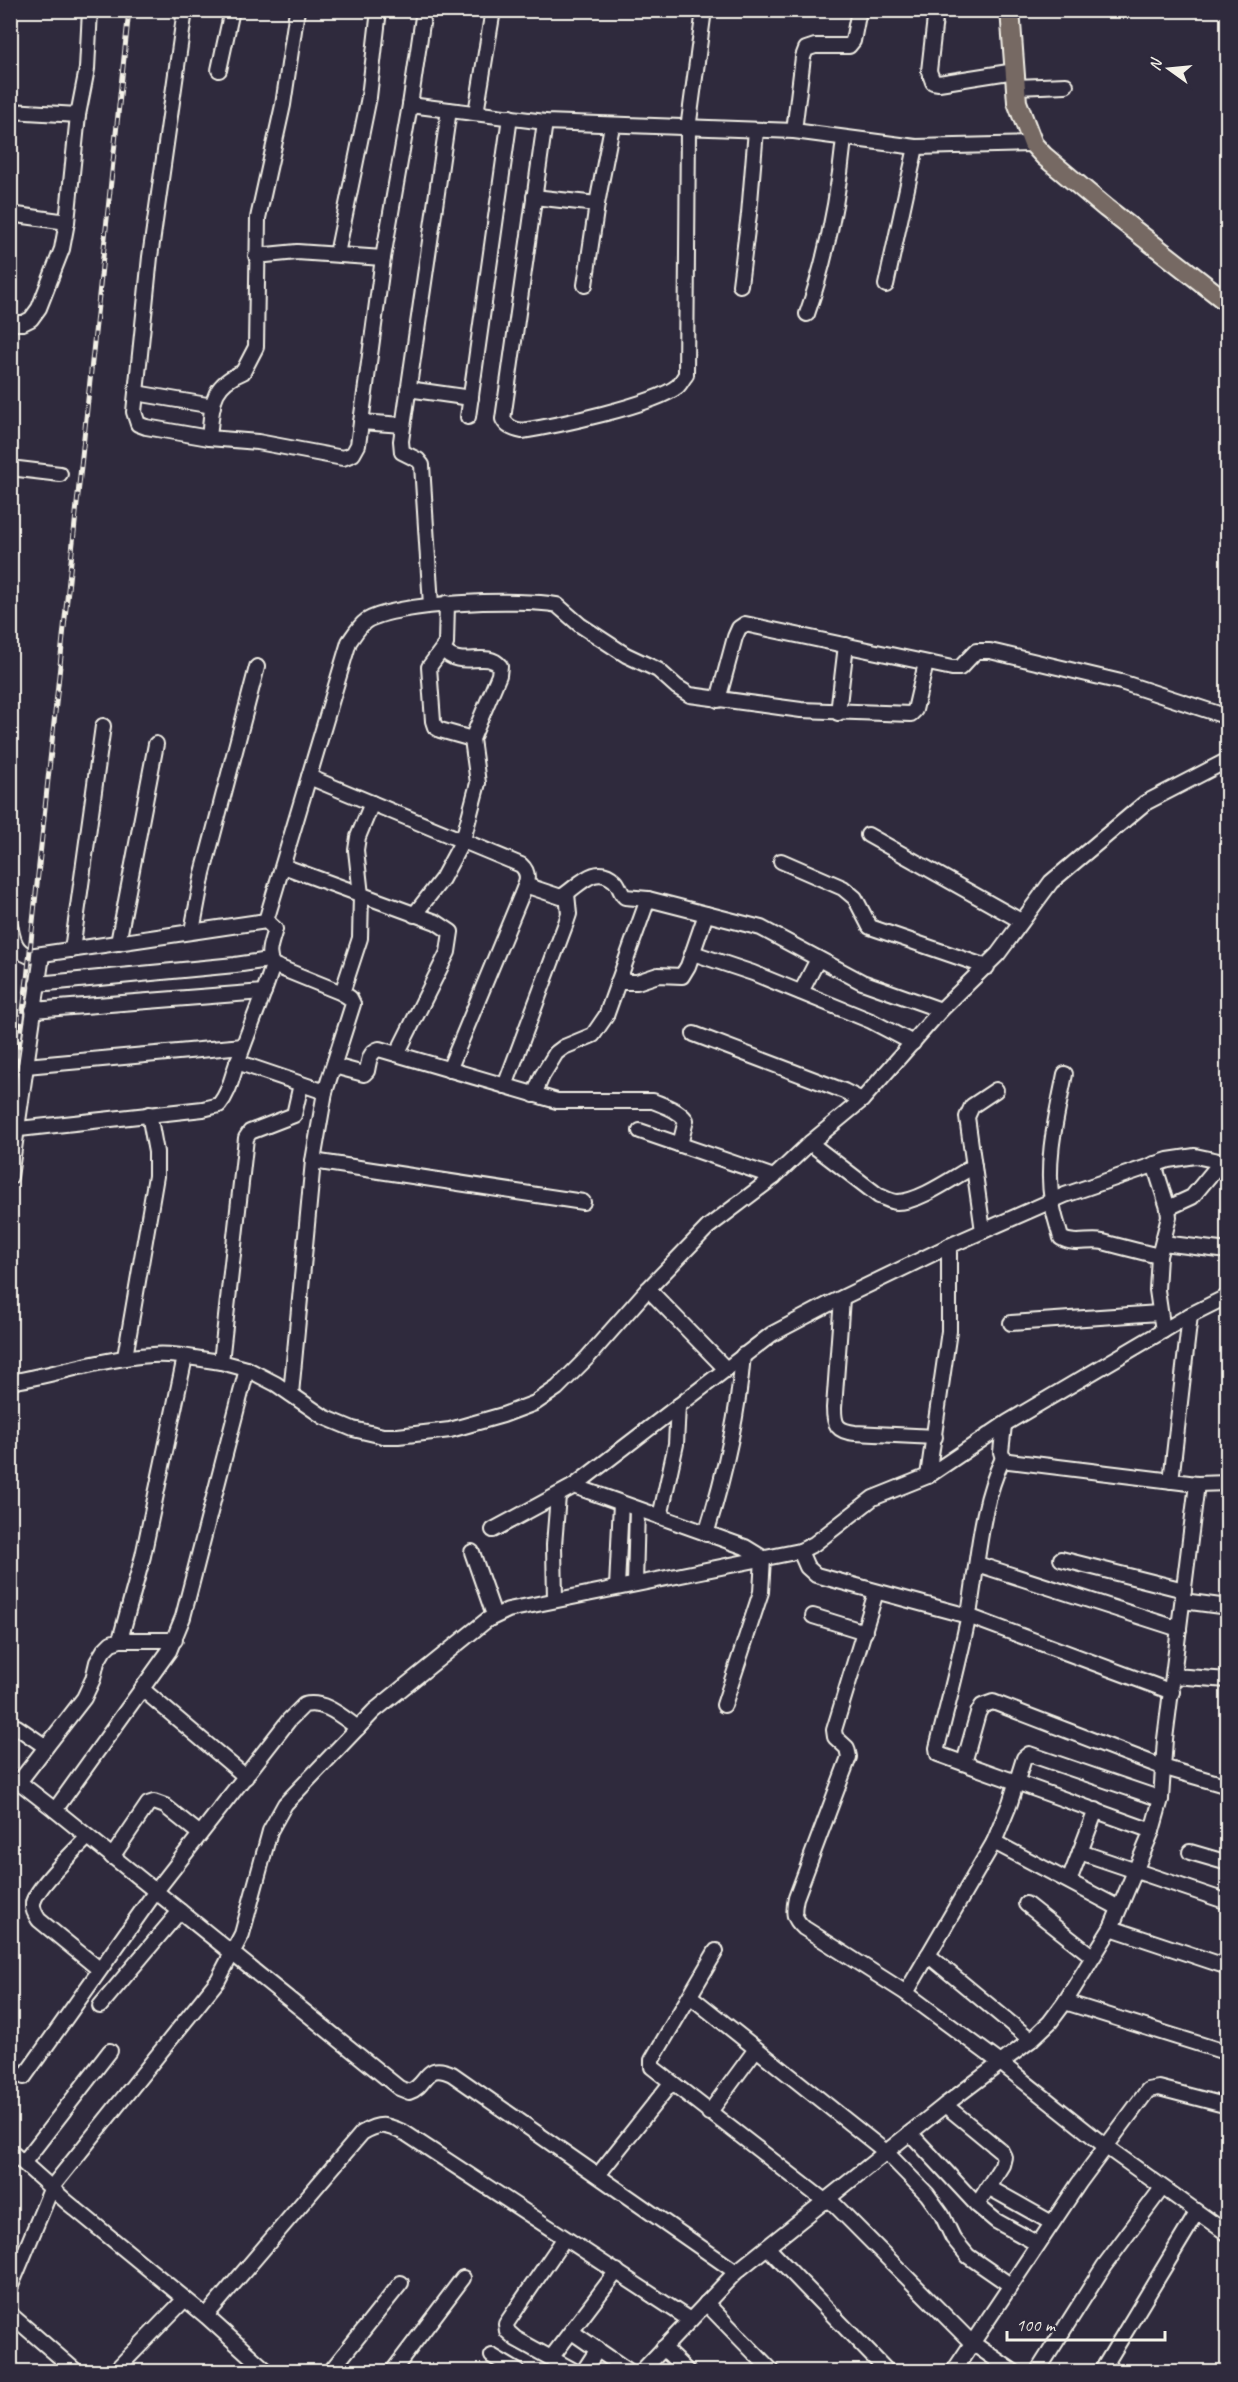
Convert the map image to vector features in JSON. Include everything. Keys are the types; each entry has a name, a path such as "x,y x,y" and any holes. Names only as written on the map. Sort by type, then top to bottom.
{"main road":[{"path":"1010,10 1015,79 1023,120 1033,144 1044,156 1227,303"}],"street":[{"path":"10,323 23,323 31,319 39,309 62,249 68,222 78,115 87,69 90,10"},
{"path":"185,10 150,257 134,411 138,424 209,438 258,442 342,458 353,454 358,445 383,258 424,10"},
{"path":"219,70 232,10"},
{"path":"209,438 213,406 222,384 243,372 256,347 258,218 282,105 297,10"},
{"path":"337,254 369,97 379,10"},
{"path":"476,113 493,10"},
{"path":"545,122 503,419 513,429 522,430 617,409 662,395 679,385 686,375 688,129 704,10"},
{"path":"794,131 803,57 806,49 815,46 849,46 853,41 859,10"},
{"path":"935,18 929,71 933,82 1015,79 1066,85"},
{"path":"410,105 545,122 688,129 794,131 916,147 1033,144"},
{"path":"431,604 422,465 402,452 403,425 449,110"},
{"path":"10,111 78,115"},
{"path":"468,417 510,117"},
{"path":"585,285 612,126"},
{"path":"740,285 756,130"},
{"path":"807,314 820,274 830,231 839,186 844,139"},
{"path":"886,285 916,147"},
{"path":"534,197 597,204"},
{"path":"10,214 68,222"},
{"path":"256,256 297,252 383,258"},
{"path":"408,389 471,398"},
{"path":"136,393 213,406"},
{"path":"361,422 403,425"},
{"path":"10,468 60,474"},
{"path":"447,603 446,644 429,667 433,721 435,727 440,730 472,739"},
{"path":"266,921 349,642 367,621 431,604 557,605 580,626 626,655 658,670 683,692 690,695 838,713 911,714 915,710 926,663"},
{"path":"718,700 735,637 739,628 745,624 926,663 960,668 976,651 990,651 1121,682 1227,717"},
{"path":"838,713 846,645"},
{"path":"414,915 442,879 463,840 478,783 472,739 499,675 500,666 494,661 456,659 448,656 443,649"},
{"path":"192,932 203,873 257,667"},
{"path":"72,950 103,726"},
{"path":"118,943 156,744"},
{"path":"10,1382 125,1357 154,1354 221,1362 264,1376 324,1417 353,1429 383,1436 450,1430 535,1403 557,1388 588,1357 648,1289 708,1227 774,1177 810,1143 862,1100 941,1010 987,967 1051,882 1117,825 1158,795 1227,760"},
{"path":"309,777 463,840 526,870 528,878 449,1070"},
{"path":"342,993 360,938 361,895 356,850 358,837 372,803"},
{"path":"868,835 1022,921"},
{"path":"781,861 843,888 855,898 870,927 987,967"},
{"path":"283,866 414,915 451,932 448,952 397,1054"},
{"path":"525,885 561,897 587,876 598,874 615,882 625,897 648,899 761,928 862,982 941,1010"},
{"path":"505,1086 566,923 567,894"},
{"path":"534,1095 556,1053 564,1047 593,1035 600,1026 648,899"},
{"path":"618,982 637,981 658,975 682,976 688,966 706,914"},
{"path":"10,925 14,944 20,953 29,956 266,921"},
{"path":"19,1130 203,1109 219,1105 230,1087 237,1062 264,992 271,963 269,950 275,929 266,921"},
{"path":"693,953 753,973 871,1022 913,1043"},
{"path":"10,1177 19,1130 42,955"},
{"path":"801,993 818,959"},
{"path":"37,984 271,963 350,998 353,1004 325,1092 314,1161 291,1394"},
{"path":"33,1010 264,992"},
{"path":"694,1034 862,1100"},
{"path":"26,1066 243,1046"},
{"path":"334,1066 364,1074 374,1050 379,1049 534,1095 568,1102 653,1101 682,1115 686,1120 680,1145"},
{"path":"237,1062 325,1092"},
{"path":"1065,1074 1052,1152 1052,1201 1061,1238 1067,1242 1102,1242 1161,1250 1227,1251"},
{"path":"221,1362 246,1138 250,1132 294,1115 301,1084"},
{"path":"983,1231 967,1117 972,1106 996,1090"},
{"path":"125,1357 156,1176 156,1152 149,1114"},
{"path":"640,1131 774,1177"},
{"path":"810,1143 879,1196 892,1202 907,1201 920,1196 974,1166"},
{"path":"493,1530 574,1486 772,1334 842,1298 949,1246 1052,1201 1154,1164 1195,1156 1224,1162"},
{"path":"314,1161 584,1202"},
{"path":"1168,1208 1192,1197 1224,1162"},
{"path":"1154,1164 1168,1208 1157,1290 1163,1331"},
{"path":"928,1476 949,1331 949,1246"},
{"path":"648,1289 726,1368"},
{"path":"10,2288 52,2187 218,1980 242,1934 270,1831 277,1815 374,1711 494,1616 508,1610 800,1551 814,1544 873,1498 928,1476 1004,1425 1227,1296"},
{"path":"842,1298 834,1408 837,1428 843,1432 935,1437"},
{"path":"1011,1323 1159,1313"},
{"path":"1171,1481 1190,1316"},
{"path":"706,1534 714,1508 737,1401 743,1355"},
{"path":"120,1640 143,1556 185,1357"},
{"path":"55,1810 169,1651 174,1640 183,1617 247,1369"},
{"path":"660,1517 676,1444 678,1406"},
{"path":"1004,1425 1001,1452 1003,1458 993,1479 968,1616 937,1748 938,1754 1152,1831"},
{"path":"1003,1458 1009,1461 1197,1484 1227,1483"},
{"path":"641,2372 736,2272 945,2104 1002,2064 1031,2040 1050,2022 1065,2001 1111,1928 1152,1831 1161,1799 1162,1767 1197,1484"},
{"path":"574,1486 745,1547 763,1558"},
{"path":"555,1600 554,1545 558,1496"},
{"path":"616,1587 621,1503"},
{"path":"635,1584 637,1509"},
{"path":"800,1551 807,1567 816,1575 968,1616 1172,1692"},
{"path":"472,1552 494,1616"},
{"path":"724,1705 761,1592 763,1558"},
{"path":"1061,1559 1227,1607"},
{"path":"977,1564 1179,1629"},
{"path":"876,1592 834,1730 835,1737 847,1748 849,1757 793,1913 796,1920 804,1928 906,1993 1002,2064 1105,2146 1227,2235"},
{"path":"813,1616 865,1632"},
{"path":"174,1640 120,1640 111,1643 104,1650 84,1698 46,1747 15,1779 399,2088 409,2092 415,2090 429,2072 445,2071 736,2272"},
{"path":"1174,1676 1227,1680"},
{"path":"142,1689 246,1777"},
{"path":"964,1763 978,1713 982,1706 993,1702 1162,1767 1227,1786"},
{"path":"24,2077 156,1891 289,1720 304,1705 320,1704 333,1710 358,1728"},
{"path":"10,1726 17,1727 46,1747"},
{"path":"906,1993 994,1842 1024,1758 1029,1754 1161,1799"},
{"path":"112,1857 148,1804 154,1802 165,1806 200,1834"},
{"path":"1069,1881 1096,1810"},
{"path":"87,1838 41,1889 33,1902 34,1912 39,1920 99,1969"},
{"path":"994,1842 1119,1908"},
{"path":"1080,1852 1227,1902"},
{"path":"1190,1852 1227,1863"},
{"path":"1026,1905 1092,1956"},
{"path":"100,2006 180,1911"},
{"path":"1111,1928 1227,1967"},
{"path":"716,1951 652,2060 652,2067 709,2113 828,2200 972,2342 1014,2372"},
{"path":"928,1955 1031,2040"},
{"path":"690,1996 886,2152 927,2194 953,2238 968,2256 1010,2285"},
{"path":"1065,2001 1227,2054"},
{"path":"709,2113 756,2049"},
{"path":"24,2162 111,2051"},
{"path":"598,2175 671,2084"},
{"path":"953,2372 1105,2146 1148,2090 1152,2088 1227,2106"},
{"path":"945,2104 1001,2151 1004,2157 1002,2165 977,2205"},
{"path":"206,2316 362,2133 375,2125 387,2126 405,2133 690,2320"},
{"path":"910,2133 977,2205 996,2221 1038,2244"},
{"path":"10,2151 206,2316 268,2372"},
{"path":"988,2187 1052,2223"},
{"path":"1037,2372 1104,2266 1162,2188"},
{"path":"1101,2372 1197,2213"},
{"path":"564,2239 506,2324 507,2331 516,2339 576,2372"},
{"path":"767,2247 888,2372"},
{"path":"551,2358 617,2271"},
{"path":"392,2372 463,2278"},
{"path":"330,2372 401,2283"},
{"path":"114,2372 185,2299"},
{"path":"706,2303 773,2372"},
{"path":"10,2314 77,2372"},
{"path":"572,2331 630,2372"},
{"path":"663,2348 688,2372"},
{"path":"583,2372 598,2349"},
{"path":"492,2356 519,2372"}],"railway":[{"path":"10,1111 27,979 129,10"}]}
